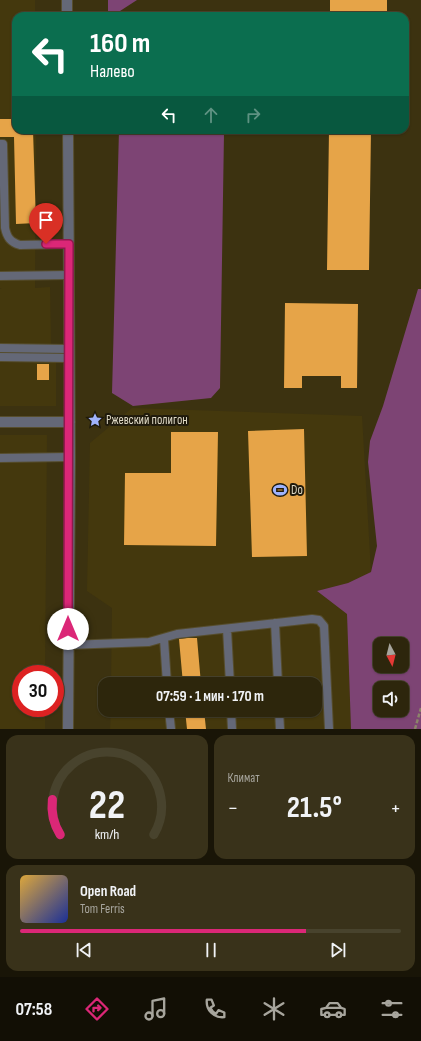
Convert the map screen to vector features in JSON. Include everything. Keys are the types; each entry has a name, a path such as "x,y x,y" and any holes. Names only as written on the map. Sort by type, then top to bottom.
{"street":[{"path":"67,0 67,12"},
{"path":"68,134 70,458 68,729"},
{"path":"0,422 70,422"}],"lane":[{"path":"0,144 3,144 5,228 7,237 13,243 20,245 69,244"},
{"path":"0,276 69,275"},
{"path":"0,348 69,354"},
{"path":"0,357 69,354"},
{"path":"0,458 70,458"},
{"path":"68,645 149,642 164,639 177,634 312,619 319,620 324,626 329,729"},
{"path":"275,623 278,677"},
{"path":"227,629 230,677"},
{"path":"164,639 167,677"},
{"path":"170,717 171,729"},
{"path":"231,717 232,729"},
{"path":"279,717 280,729"}],"path":[{"path":"415,729 421,708"}],"shaded area":[{"path":"0,0 35,0 35,12 12,12 12,134 36,134 35,288 50,287 51,345 56,350 56,406 0,406 0,289 2,289 0,288"},
{"path":"108,0 137,0 120,12 108,12"},
{"path":"119,134 224,134 220,388 211,398 133,406 112,393"},
{"path":"418,289 421,289 421,729 351,729 347,614 317,591 348,583 371,572 377,546 368,462 370,441 383,406"},
{"path":"132,408 362,416 371,572 348,583 317,591 347,614 351,729 110,729 111,717 322,717 322,677 111,677 112,608 87,591 90,443"},
{"path":"0,435 47,435 45,665 12,665 12,717 45,717 45,729 0,729"}],"building":[{"path":"330,0 387,0 387,12 330,12"},
{"path":"0,119 12,119 12,134 33,134 36,223 16,224 14,137 0,137"},
{"path":"329,134 371,134 369,270 327,270"},
{"path":"285,303 358,304 357,388 341,388 341,376 302,376 302,388 284,388"},
{"path":"37,364 49,364 49,380 37,380"},
{"path":"304,429 307,556 252,557 248,431"},
{"path":"171,432 218,432 216,546 124,545 125,473 171,473"},
{"path":"197,638 200,677 182,677 179,639"},
{"path":"186,717 205,717 206,729 187,729"}],"place":[{"name":"Ржевский полигон","path":"95,420"},
{"name":"Do","path":"280,490"}],"route":[{"path":"46,244 69,244 70,458 68,629"}]}
